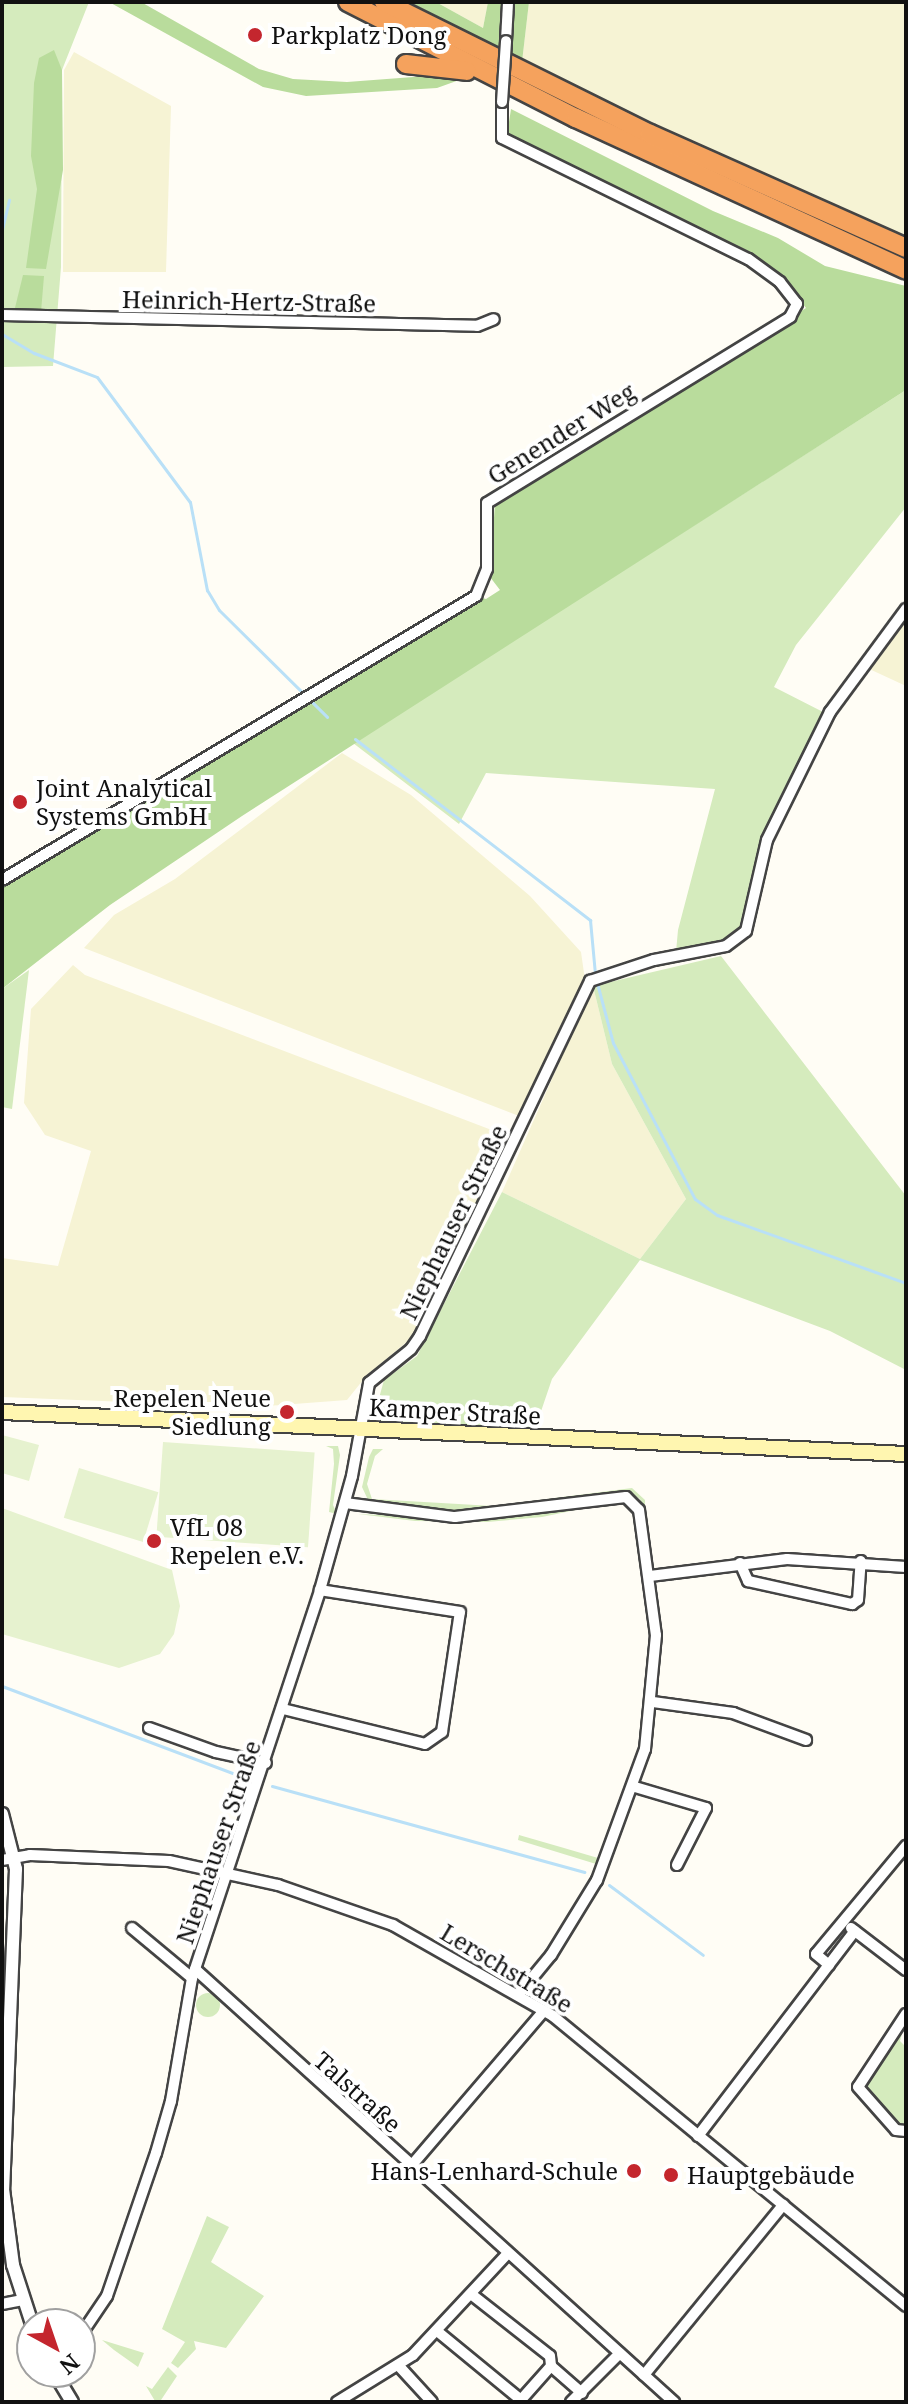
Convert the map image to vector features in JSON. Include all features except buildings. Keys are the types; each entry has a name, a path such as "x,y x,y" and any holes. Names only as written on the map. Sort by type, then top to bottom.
{"highway":[{"path":"348,2 502,81 906,270"},
{"path":"384,2 650,134 906,248"},
{"path":"406,64 441,66 502,81"}],"main road":[{"name":"Kamper Straße","path":"2,1412 906,1454"}],"street":[{"name":"Genender Weg","path":"2,880 476,596 487,569 487,503 790,317 797,304 780,282 748,259 502,138 508,2"},
{"name":"Heinrich-Hertz-Straße","path":"2,315 467,326 494,319"},
{"name":"Niephauser Straße","path":"96,2312 107,2296 156,2153 171,2101 194,1974 230,1873 320,1590 345,1503 369,1383 411,1349 420,1336 590,981 654,960 726,946 746,931 767,840 830,712 906,609"},
{"path":"345,1503 455,1517 533,1512 615,1497 635,1503 650,1576 653,1702 635,1787 584,1904 518,1995"},
{"path":"650,1576 740,1563 861,1561 906,1567"},
{"path":"740,1563 748,1581 852,1604 858,1600 861,1561"},
{"path":"283,1709 425,1744 442,1732 460,1612 320,1590"},
{"path":"653,1702 733,1713 806,1740"},
{"path":"149,1728 216,1752 266,1763"},
{"path":"635,1787 706,1808 677,1865"},
{"path":"2,1814 8,1859 3,2189 6,2233 26,2308"},
{"path":"829,1965 816,1954 906,1846"},
{"name":"Lerschstraße","path":"8,1859 135,1858 230,1873 379,1918 543,2012 906,2306"},
{"path":"844,1921 906,1970"},
{"name":"Niephauser Straße","path":"132,1928 194,1974"},
{"path":"698,2136 855,1931"},
{"name":"Talstraße","path":"194,1974 620,2353 666,2400"},
{"path":"411,2166 543,2012"},
{"path":"906,2014 858,2087 896,2130 906,2131"},
{"path":"644,2375 783,2205"},
{"path":"337,2402 354,2397 398,2365 437,2331 508,2253"},
{"path":"471,2294 550,2356 551,2366 582,2393"},
{"path":"2,2304 23,2300"},
{"path":"437,2331 520,2401 551,2366"},
{"path":"571,2402 620,2353"},
{"path":"398,2365 432,2402"}],"shaded area":[{"path":"436,2 488,2 483,28"},
{"path":"529,2 906,2 906,240 522,62"},
{"path":"74,52 171,106 166,272 63,272 64,70"},
{"path":"906,612 906,686 865,667"},
{"path":"342,753 411,795 530,896 581,952 586,987 519,1116 84,948 114,915 175,879"},
{"path":"73,965 85,975 510,1137 414,1336 367,1375 347,1400 253,1407 2,1397 2,1258 58,1266 91,1151 45,1135 24,1103 31,1009"},
{"path":"593,986 612,1064 686,1199 640,1259 502,1192"}],"green space":[{"path":"2,2 89,2 62,70 61,267 53,366 2,367"},
{"path":"109,2 141,2 259,69 293,79 347,82 453,74 462,79 437,88 306,96 263,87"},
{"path":"410,2 436,2 483,28 488,2 529,2 522,62"},
{"path":"54,50 62,70 63,170 46,269 26,268 37,189 31,156 34,83 39,58"},
{"path":"511,109 713,211 778,238 825,266 906,286 906,390 242,816 110,905 2,989 2,880 476,596 486,599 500,590 490,577 495,503 806,308 780,275 749,254 507,135"},
{"path":"23,275 44,276 41,312 14,312"},
{"path":"906,390 906,507 796,645 774,687 827,714 763,845 753,911 737,938 676,952 678,930 715,789 486,773 459,824 353,743"},
{"path":"721,956 906,1196 906,1370 830,1331 640,1260 552,1379 535,1429 373,1420 384,1380 417,1356 502,1192 640,1259 686,1199 612,1064 593,986"},
{"path":"29,970 12,1109 2,1107 2,989"},
{"path":"2,1435 39,1445 29,1481 2,1473"},
{"path":"163,1442 315,1453 308,1547 156,1537"},
{"path":"326,1446 338,1446 340,1455 333,1505 337,1514 329,1512 334,1464 333,1449"},
{"path":"373,1449 383,1449 375,1456 367,1484 372,1499 493,1506 632,1488 645,1500 645,1518 640,1499 627,1491 463,1512 369,1502 362,1487 369,1457"},
{"path":"79,1468 158,1492 143,1542 64,1518"},
{"path":"614,1502 542,1517 487,1522 415,1521 358,1514 488,1520"},
{"path":"2,1508 172,1570 180,1606 174,1634 160,1654 119,1668 2,1634"},
{"path":"519,1835 598,1858 596,1864 518,1840"},
{"path":"203,1993 213,1993 220,2000 220,2010 213,2017 203,2017 196,2010 196,2000"},
{"path":"906,2020 900,2041 906,2047 906,2125 901,2126 863,2084"},
{"path":"207,2216 229,2227 211,2262 264,2296 226,2348 194,2341 196,2349 178,2368 171,2363 185,2342 162,2329"},
{"path":"102,2340 144,2353 138,2367 114,2350"},
{"path":"168,2367 177,2376 161,2400 155,2401 146,2386 152,2389"}],"waterway":[{"path":"2,230 9,200"},
{"path":"2,334 34,353 97,377 190,502 207,590 219,610 327,717"},
{"path":"355,739 590,920 595,974"},
{"path":"597,983 613,1043 695,1199 717,1215 906,1283"},
{"path":"2,1686 246,1778"},
{"path":"272,1786 584,1872"},
{"path":"609,1885 703,1955"}],"place":[{"name":"Parkplatz Dong","path":"255,35"},
{"name":"Joint Analytical Systems GmbH","path":"20,802"},
{"name":"Repelen Neue Siedlung","path":"287,1412"},
{"name":"VfL 08 Repelen e.V.","path":"154,1541"},
{"name":"Hans-Lenhard-Schule","path":"634,2171"},
{"name":"Hauptgebäude","path":"671,2175"}]}
